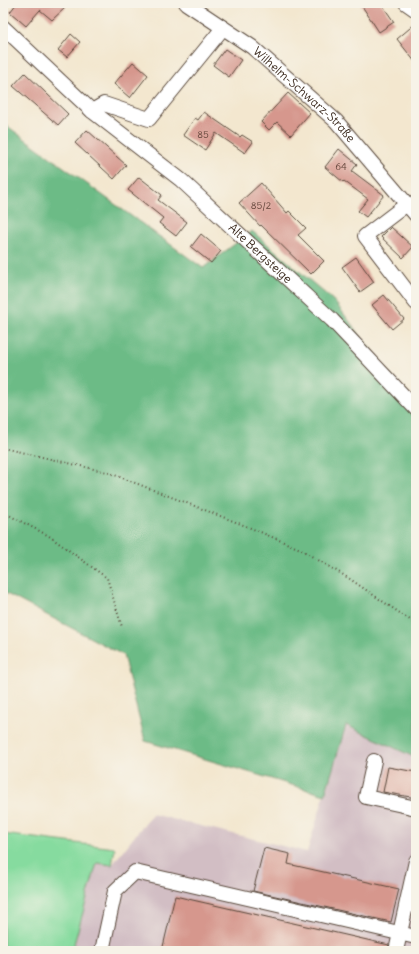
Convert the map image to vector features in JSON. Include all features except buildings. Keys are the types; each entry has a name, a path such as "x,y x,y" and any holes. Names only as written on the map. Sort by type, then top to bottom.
{"street":[{"name":"Wilhelm-Schwarz-Straße","path":"186,3 252,48 336,121 416,215"},
{"path":"406,3 416,10"},
{"name":"Alte Bergsteige","path":"3,28 92,111 181,180 332,320 416,409"},
{"path":"92,111 104,104 148,119 223,28"},
{"path":"407,204 365,236 416,303"},
{"path":"374,760 366,797 416,808"},
{"path":"396,951 416,861"},
{"path":"102,951 115,891 136,872 416,937"}],"path":[{"path":"3,448 107,472 298,548 350,579 416,624"},
{"path":"3,512 49,536 107,578 122,627"}],"shaded area":[{"path":"346,724 416,758 416,951 72,951 97,863 112,865 152,814 307,852"}],"green space":[{"path":"3,123 203,268 252,231 334,301 416,409 416,758 346,725 325,795 145,741 123,655 3,592"},
{"path":"3,834 115,848 112,865 97,863 72,951 3,951"}]}
